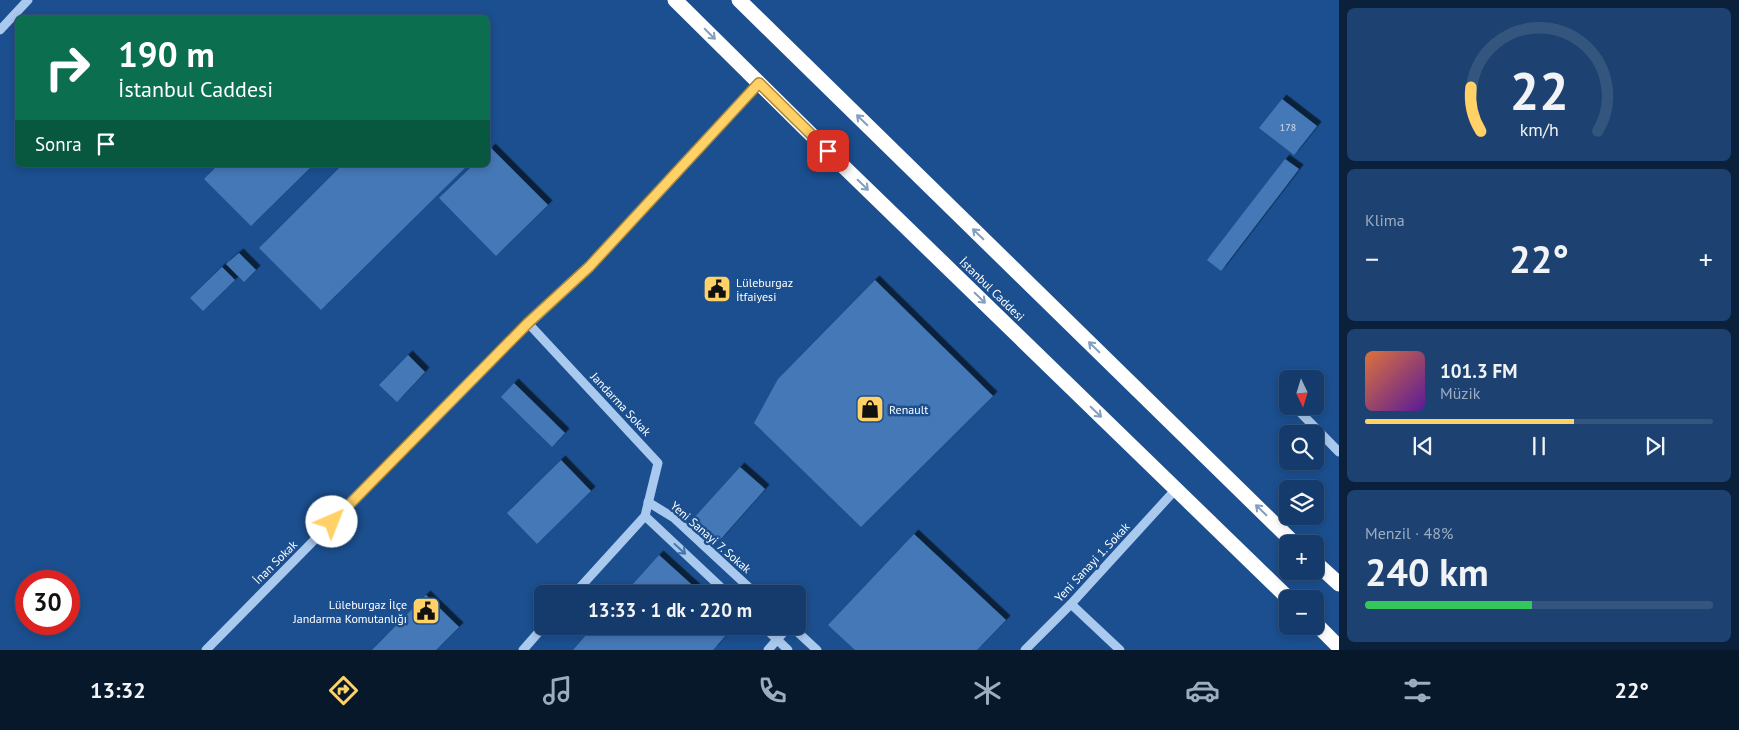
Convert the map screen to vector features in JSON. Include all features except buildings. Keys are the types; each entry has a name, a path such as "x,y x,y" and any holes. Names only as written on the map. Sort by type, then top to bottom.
{"highway":[{"name":"İstanbul Caddesi","path":"676,0 1280,590"},
{"path":"739,0 1286,535"},
{"path":"1324,570 1339,584"},
{"path":"1324,632 1339,646"}],"street":[{"path":"0,30 28,0"},
{"name":"İnan Sokak","path":"206,650 528,323 589,267 759,83"},
{"name":"Jandarma Sokak","path":"528,323 658,463 645,516"},
{"path":"1303,415 1339,452"},
{"name":"Yeni Sanayi 1. Sokak","path":"1025,650 1071,604 1176,489"},
{"name":"Yeni Sanayi 7. Sokak","path":"648,502 674,518 746,585"},
{"path":"582,585 645,516 718,585"},
{"path":"1071,604 1120,650"},
{"path":"523,650 536,635"},
{"path":"772,635 788,650"},
{"path":"768,650 782,635"},
{"path":"800,635 817,650"}],"place":[{"name":"Lüleburgaz İtfaiyesi","path":"717,289"},
{"name":"Renault","path":"870,409"},
{"name":"Lüleburgaz İlçe Jandarma Komutanlığı","path":"426,611"}],"route":[{"path":"332,522 528,323 589,267 759,83 828,151"}]}
